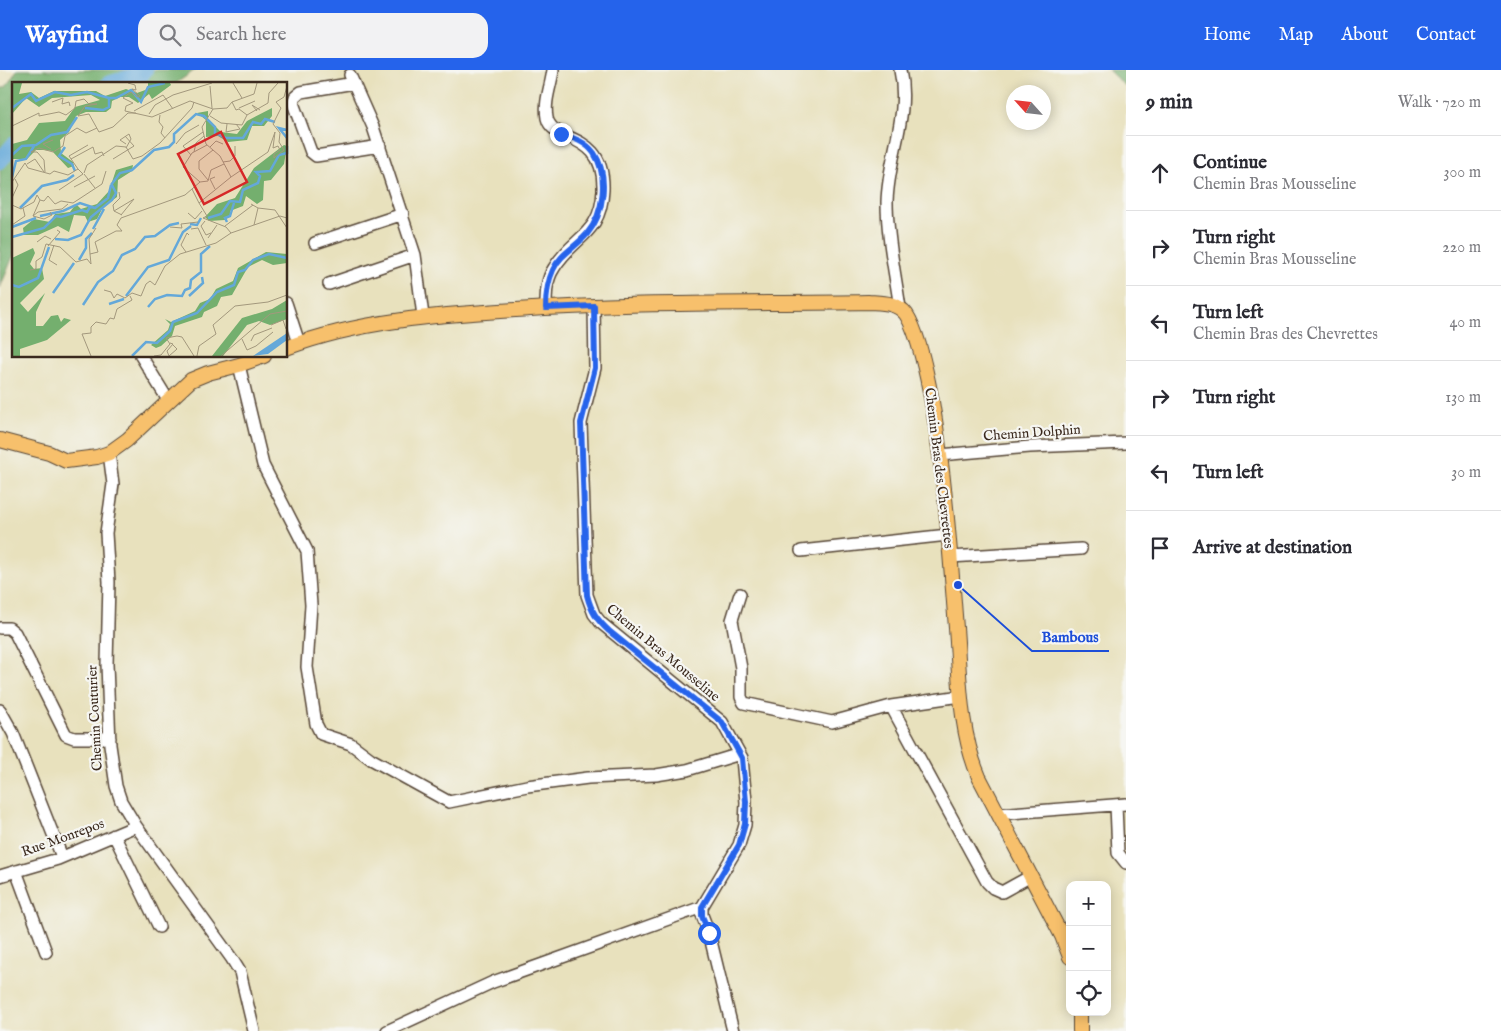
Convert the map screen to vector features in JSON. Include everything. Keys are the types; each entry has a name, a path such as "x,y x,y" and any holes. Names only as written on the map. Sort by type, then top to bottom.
{"main road":[{"path":"292,345 331,334 423,316 546,308 868,302 900,308"},
{"name":"Chemin Bras des Chevrettes","path":"900,308 909,320 928,382 940,455 964,734 970,755 998,814 1066,946"},
{"path":"0,440 49,453 66,460 80,460 109,453 191,380 258,358"},
{"path":"1080,1016 1080,1031"}],"street":[{"path":"546,308 546,287 553,268 591,228 600,207 603,190 601,171 594,154 575,138 556,131 547,120 547,100 553,70"},
{"path":"900,70 904,98 902,119 889,180 887,202 900,308"},
{"path":"380,146 316,156 311,152 294,103 295,97 301,92 352,79 380,146 415,255 423,316"},
{"path":"315,243 402,214"},
{"path":"329,284 415,255"},
{"name":"Chemin Bras Mousseline","path":"594,306 595,368 581,423 587,595 590,606 594,614 609,631 722,722 740,754 746,802 745,824 739,845 702,907"},
{"path":"288,316 292,345"},
{"path":"142,358 168,400"},
{"path":"239,365 263,465 308,551 311,605 307,667 316,724 321,734 351,744 371,759 449,802 527,786 588,778 656,775 687,770 740,754"},
{"name":"Chemin Dolphin","path":"940,455 1030,447 1126,444"},
{"name":"Chemin Couturier","path":"109,453 113,473 106,533 109,582 107,664 110,738 116,786 121,801 136,826 240,972 254,1031"},
{"path":"801,551 948,535"},
{"path":"950,557 1081,549"},
{"path":"740,594 732,620 741,668 741,697 744,703 832,722 890,706 961,696"},
{"path":"0,628 9,628 14,633 66,735 74,738 110,738"},
{"path":"890,706 987,882 993,888 1002,892 1031,876"},
{"path":"0,710 13,733 62,858"},
{"path":"998,814 1121,804 1122,852 1126,863"},
{"name":"Rue Monrepos","path":"0,876 62,858 136,826"},
{"path":"114,835 160,926"},
{"path":"16,871 46,952"},
{"path":"387,1031 493,982 702,907 702,916 709,933 734,1031"}],"green space":[{"path":"17,70 195,70 178,82 12,82 12,259 0,288 0,89 6,87"},
{"path":"1108,70 1126,70 1126,87"}],"waterway":[{"path":"115,82 142,74 145,70"},
{"path":"0,161 12,146"}],"place":[{"name":"Bambous","path":"958,585"}],"route":[{"path":"561,134 575,138 585,144 594,154 601,171 603,190 600,207 588,234 564,255 553,268 546,287 546,308 594,306 595,368 581,423 587,595 590,606 601,624 688,692 722,722 734,739 742,758 746,802 745,824 739,845 705,898 702,907 702,916 709,933"}]}
